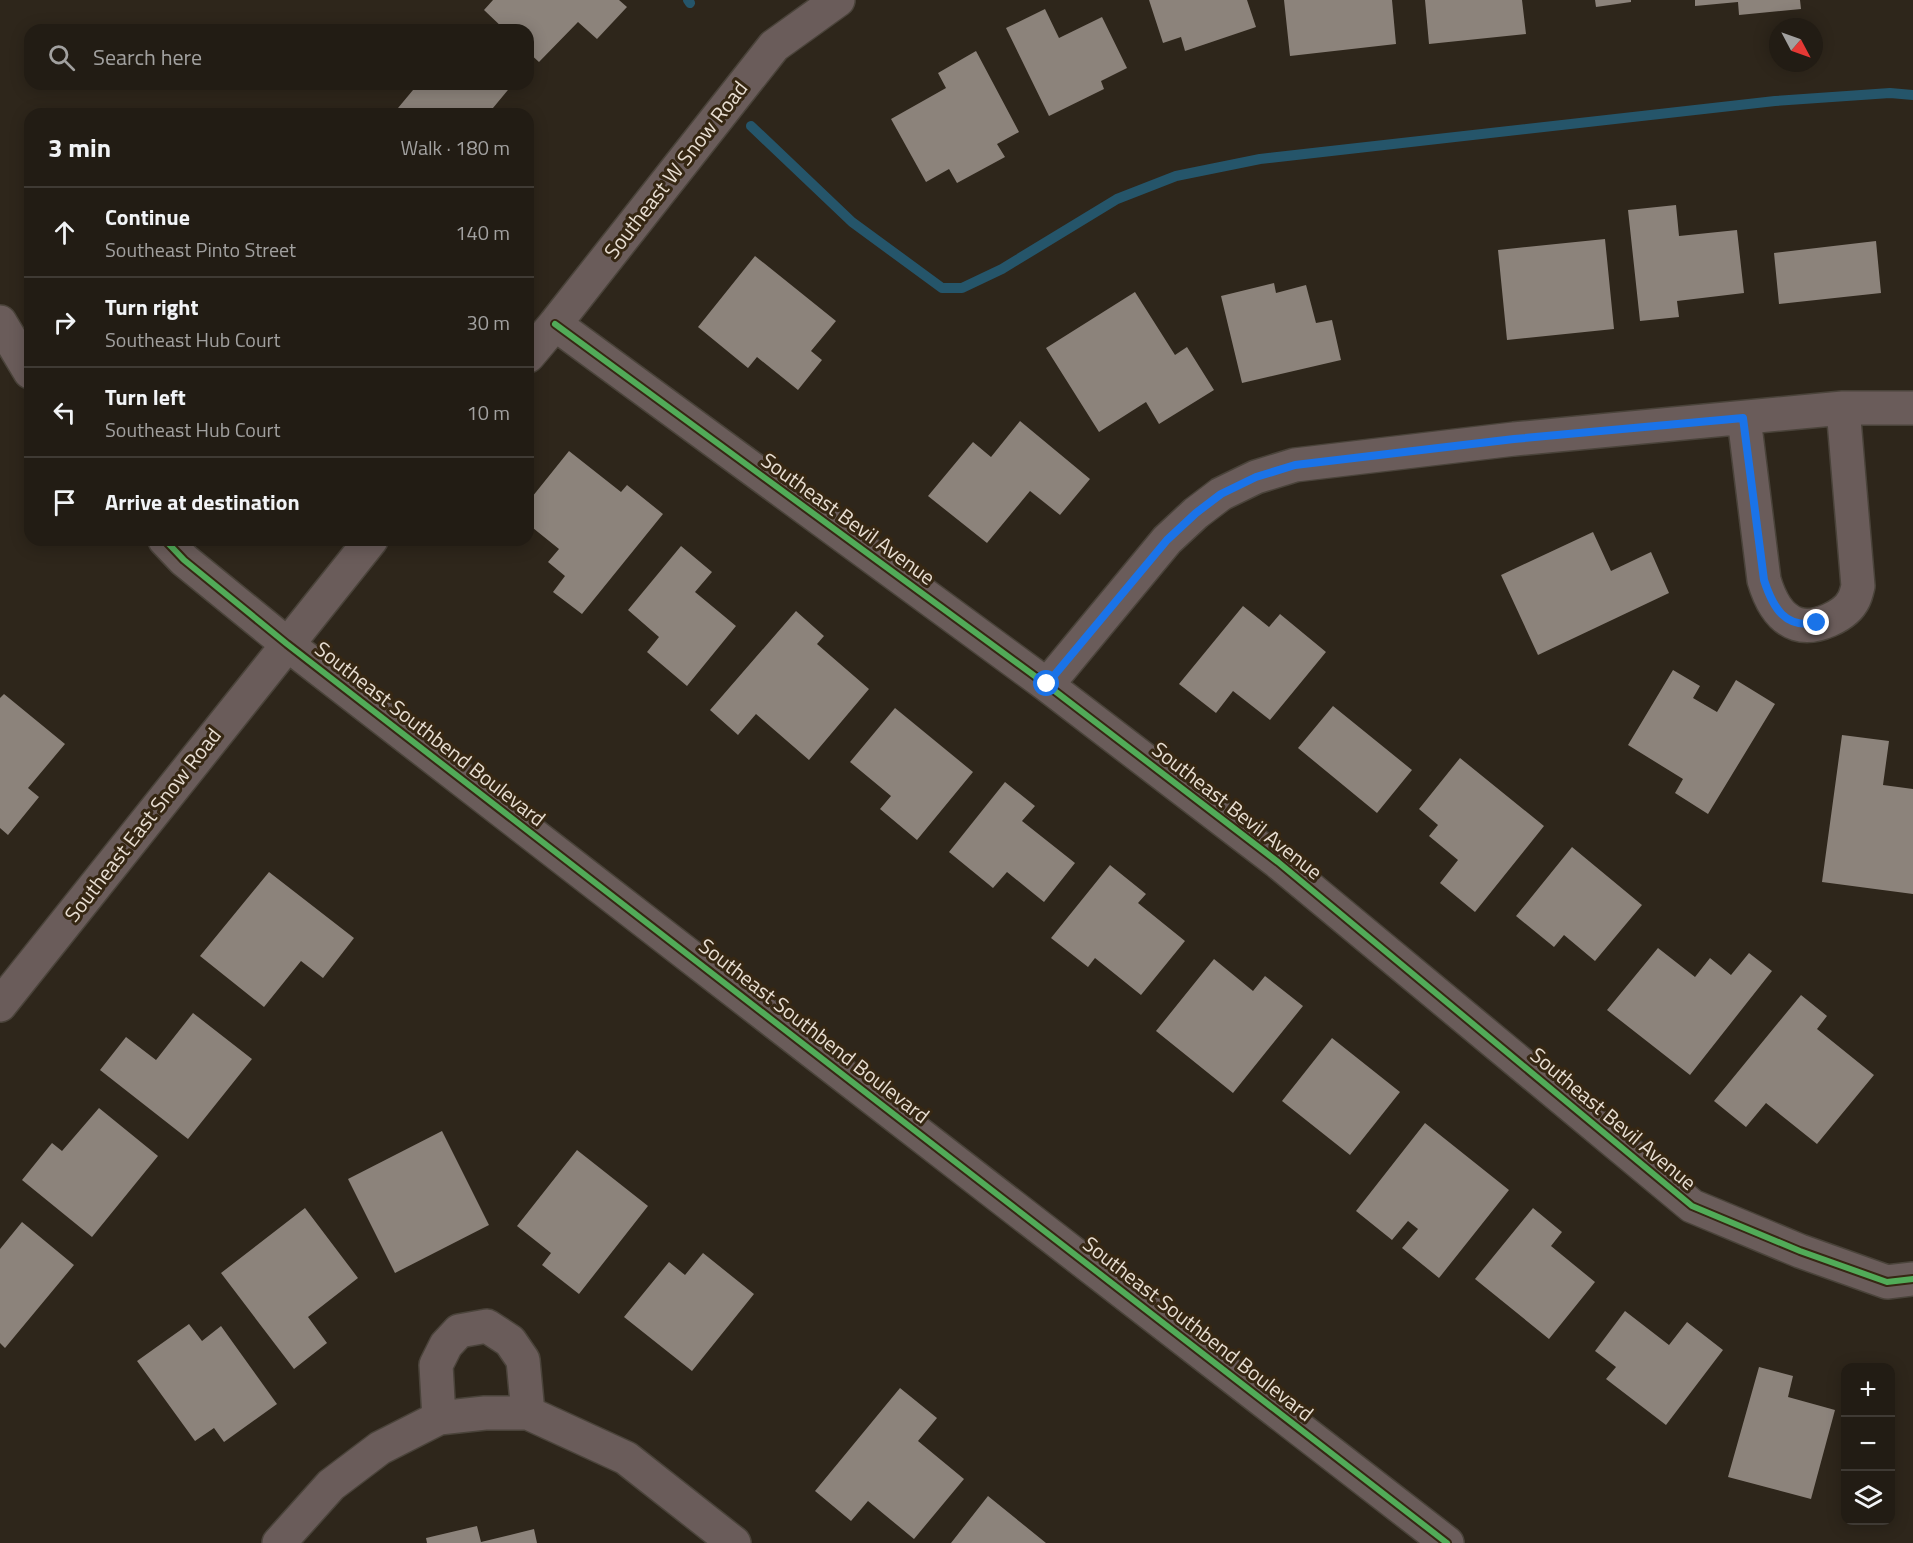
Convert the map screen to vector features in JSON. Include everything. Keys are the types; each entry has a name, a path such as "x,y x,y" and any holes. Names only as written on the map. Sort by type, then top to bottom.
{"street":[{"name":"Southeast W Snow Road","path":"534,349 774,46 838,0"},
{"path":"0,322 24,362"},
{"name":"Southeast Bevil Avenue","path":"555,324 1047,684 1278,862 1692,1206 1800,1251 1887,1282 1913,1279"},
{"path":"1743,418 1767,589 1770,597 1786,618 1796,624 1807,625 1830,619 1844,611 1854,600 1858,586 1844,408"},
{"path":"1047,684 1167,540 1221,494 1256,477 1295,465 1514,439 1844,408 1913,408"},
{"name":"Southeast Southbend Boulevard","path":"171,546 184,560 287,644 1448,1543"},
{"path":"287,644 366,546"},
{"name":"Southeast East Snow Road","path":"0,1005 287,644"},
{"path":"440,1418 436,1365 446,1345 459,1331 487,1326 510,1341 523,1360 528,1413"},
{"path":"279,1543 331,1485 380,1448 440,1418 485,1413 528,1413 626,1458 734,1543"}],"building":[{"path":"493,0 619,0 627,7 597,39 578,22 539,62 534,57 534,24 499,24 484,10"},
{"path":"1149,0 1247,0 1256,27 1185,51 1181,37 1163,43"},
{"path":"1284,0 1392,0 1396,44 1290,56"},
{"path":"1425,0 1522,0 1526,34 1429,44"},
{"path":"1595,0 1631,0 1631,2 1596,7"},
{"path":"1695,0 1800,0 1801,9 1739,15 1738,2 1695,6"},
{"path":"1045,9 1059,38 1102,17 1127,68 1101,81 1104,89 1049,116 1006,28"},
{"path":"976,51 1019,132 997,144 1005,157 957,183 949,169 926,182 891,119 946,88 938,73"},
{"path":"413,90 508,90 493,108 398,108"},
{"path":"1676,205 1679,236 1737,230 1744,293 1677,301 1679,317 1640,321 1628,210"},
{"path":"1605,239 1614,329 1507,340 1498,250"},
{"path":"1876,241 1881,293 1779,304 1774,253"},
{"path":"755,256 836,321 811,351 822,360 798,390 757,357 748,368 698,327"},
{"path":"1274,283 1276,293 1306,285 1316,323 1332,320 1341,360 1242,383 1221,296"},
{"path":"1135,292 1175,355 1187,347 1214,390 1159,424 1146,402 1099,432 1046,348"},
{"path":"1020,421 1090,479 1060,515 1030,491 987,543 928,496 973,442 991,457"},
{"path":"569,451 621,492 627,485 663,514 582,614 553,592 565,576 548,562 559,549 534,529 534,495"},
{"path":"1593,532 1611,571 1651,552 1669,593 1538,655 1501,575"},
{"path":"681,546 712,572 695,592 736,626 687,686 647,652 659,637 628,610"},
{"path":"1243,606 1269,627 1280,614 1326,652 1270,720 1233,691 1216,713 1179,684"},
{"path":"796,611 824,636 817,644 869,689 809,760 756,714 738,735 710,710"},
{"path":"1673,670 1700,686 1693,698 1717,712 1736,680 1775,704 1708,814 1675,793 1683,779 1628,745"},
{"path":"4,694 65,744 28,788 39,797 8,835 0,828 0,698"},
{"path":"1333,706 1412,770 1377,813 1298,748"},
{"path":"895,708 973,772 917,840 880,809 891,796 850,762"},
{"path":"1842,735 1889,741 1883,785 1913,789 1913,894 1822,882"},
{"path":"1460,758 1544,826 1475,912 1440,883 1458,860 1429,836 1438,825 1419,809"},
{"path":"1005,782 1035,806 1022,821 1075,863 1044,902 1007,872 993,888 949,852"},
{"path":"1572,847 1642,905 1595,961 1564,935 1554,947 1516,916"},
{"path":"1110,865 1146,894 1138,903 1185,941 1141,995 1095,958 1088,967 1051,938"},
{"path":"269,872 354,938 323,978 301,961 264,1007 200,956"},
{"path":"1658,948 1695,977 1710,958 1731,975 1749,953 1772,971 1690,1075 1607,1010"},
{"path":"1214,959 1253,991 1265,976 1303,1006 1233,1093 1156,1031"},
{"path":"1801,995 1827,1016 1817,1029 1874,1075 1817,1144 1766,1103 1746,1127 1714,1101"},
{"path":"193,1013 252,1059 188,1139 100,1070 126,1037 156,1060"},
{"path":"1332,1038 1400,1092 1350,1155 1282,1101"},
{"path":"99,1108 158,1156 92,1237 22,1180 52,1143 62,1151"},
{"path":"1425,1123 1509,1190 1439,1278 1402,1248 1418,1229 1408,1221 1392,1240 1356,1211"},
{"path":"442,1131 489,1225 395,1273 348,1179"},
{"path":"577,1150 648,1206 579,1294 542,1265 551,1253 517,1226"},
{"path":"305,1208 358,1278 308,1317 327,1343 294,1369 221,1273"},
{"path":"1533,1208 1562,1232 1551,1246 1595,1282 1549,1339 1475,1279"},
{"path":"22,1222 74,1265 5,1348 0,1343 0,1249"},
{"path":"703,1253 754,1294 692,1371 624,1317 669,1262 685,1275"},
{"path":"1625,1311 1669,1345 1687,1322 1723,1350 1666,1425 1606,1379 1616,1367 1595,1351"},
{"path":"189,1324 202,1341 221,1326 277,1404 224,1442 214,1428 195,1441 137,1361"},
{"path":"1759,1367 1793,1376 1788,1397 1835,1410 1811,1499 1728,1477"},
{"path":"900,1388 937,1418 918,1441 964,1479 914,1539 868,1501 851,1521 815,1491"},
{"path":"988,1496 1046,1543 951,1543"},
{"path":"477,1526 481,1542 534,1529 537,1543 427,1543 426,1538"}],"waterway":[{"path":"751,126 852,222 942,288 962,288 1002,269 1117,199 1176,176 1260,159 1775,101 1890,93 1913,95"}],"cycle path":[{"path":"555,324 1047,685 1278,862 1692,1206 1800,1251 1887,1282 1913,1279"},
{"path":"171,546 184,560 287,644 1447,1543"}],"route":[{"path":"1047,684 1167,540 1221,494 1256,477 1295,465 1514,439 1743,418 1764,580 1770,597 1786,618 1796,624 1817,623"}]}
